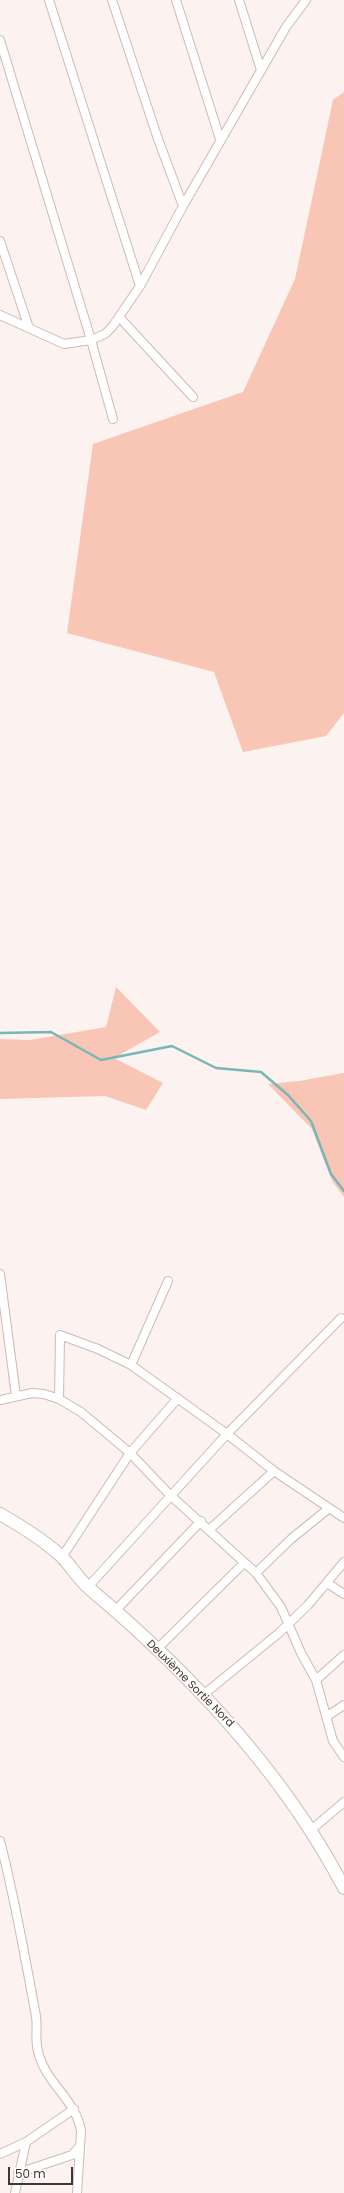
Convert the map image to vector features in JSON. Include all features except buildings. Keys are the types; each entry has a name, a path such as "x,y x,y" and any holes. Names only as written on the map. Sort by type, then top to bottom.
{"main road":[{"name":"Deuxième Sortie Nord","path":"0,1514 30,1532 62,1557 88,1587 116,1610 203,1695 251,1747 340,1872 344,1888"}],"street":[{"path":"50,0 140,286"},
{"path":"112,0 158,140 182,206"},
{"path":"176,0 220,139"},
{"path":"239,0 261,70"},
{"path":"0,315 64,344 91,340 105,334 120,318 140,286 182,206 220,139 286,27 304,1"},
{"path":"0,40 91,340 113,420"},
{"path":"0,241 29,328"},
{"path":"120,318 193,397"},
{"path":"0,1274 16,1396"},
{"path":"131,1365 168,1281"},
{"path":"88,1587 227,1434 341,1318"},
{"path":"59,1399 60,1335 98,1349 131,1365 227,1434 274,1471 328,1509 344,1518"},
{"path":"0,1400 16,1396 44,1394 59,1399 93,1420 130,1453 170,1495 202,1521 256,1573 278,1603 289,1624 301,1653 316,1680 333,1741 344,1757"},
{"path":"62,1557 130,1453 178,1398"},
{"path":"210,1529 274,1471"},
{"path":"256,1573 290,1539 328,1509"},
{"path":"116,1610 202,1521"},
{"path":"203,1695 289,1624 327,1583 344,1562"},
{"path":"156,1650 244,1563"},
{"path":"327,1583 344,1594"},
{"path":"316,1680 344,1655"},
{"path":"326,1717 344,1705"},
{"path":"311,1830 344,1802"},
{"path":"0,1841 12,1889 36,2019 36,2047 42,2066 74,2109 81,2131 77,2193"},
{"path":"0,2154 26,2142 74,2109"},
{"path":"15,2193 18,2173 26,2142"},
{"path":"18,2173 72,2155 80,2146"}],"shaded area":[{"path":"344,92 344,713 326,736 243,752 214,672 67,633 93,444 243,392 295,279 333,100"},
{"path":"116,987 160,1032 114,1058 163,1083 146,1110 105,1096 0,1099 0,1039 30,1040 106,1027"},
{"path":"344,1073 344,1197 332,1181 312,1129 268,1084 299,1081"}],"waterway":[{"path":"0,1033 51,1032 101,1060 172,1046 216,1068 261,1072 288,1095 311,1121 331,1174 344,1191"}]}
